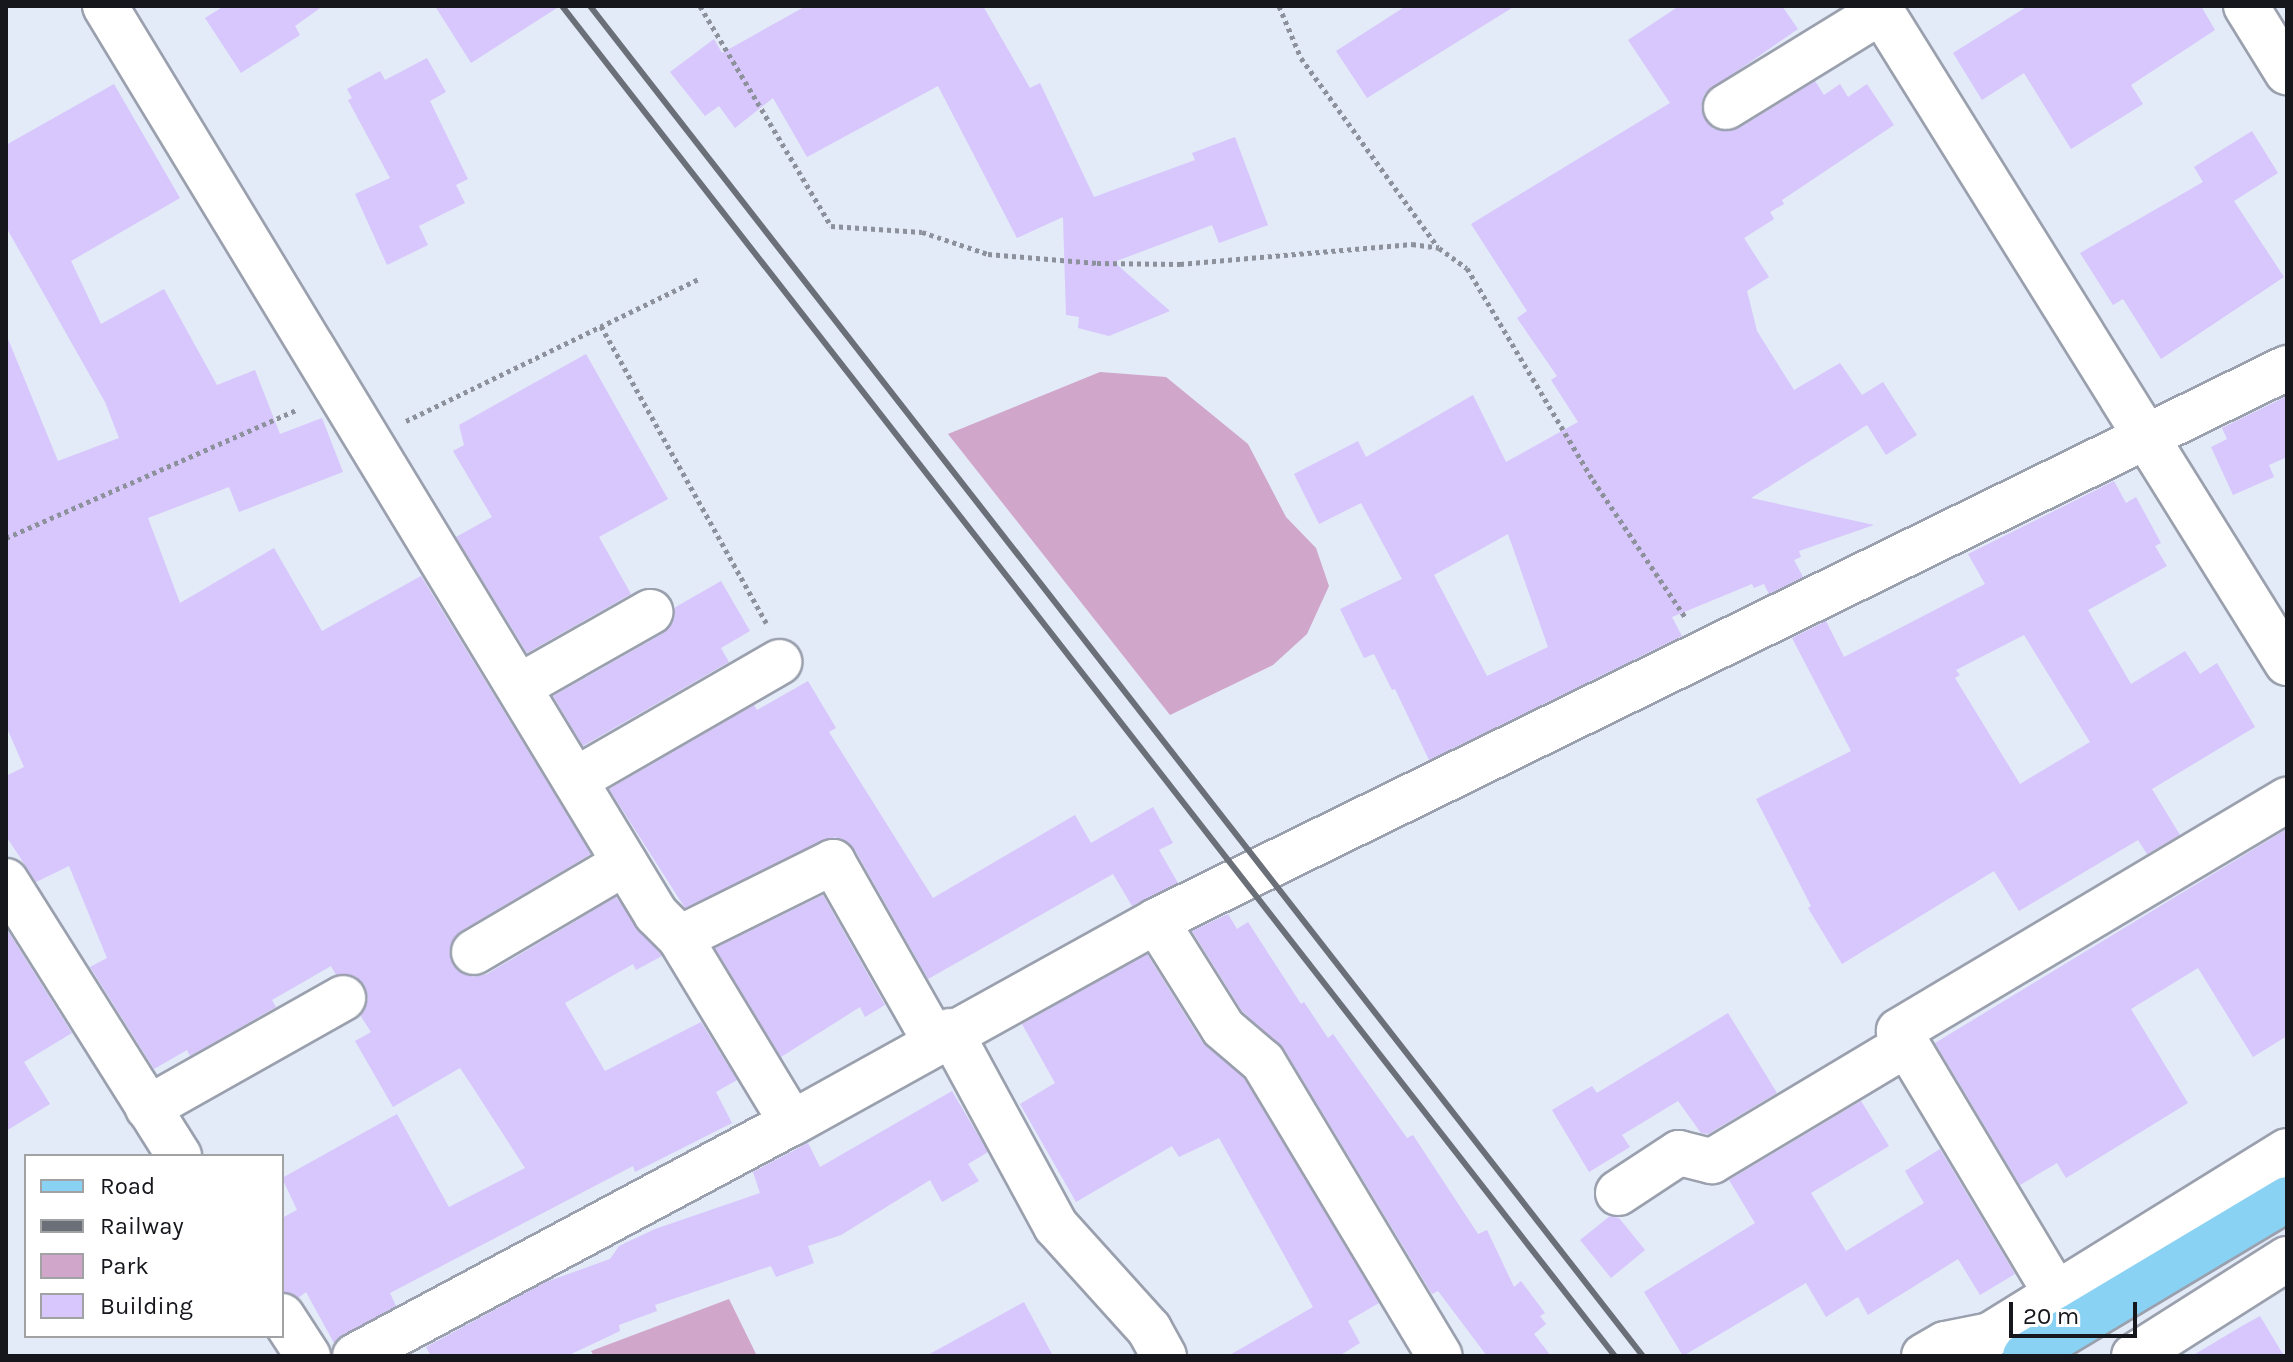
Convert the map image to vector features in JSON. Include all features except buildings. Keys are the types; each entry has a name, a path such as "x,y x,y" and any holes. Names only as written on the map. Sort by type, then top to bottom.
{"main road":[{"path":"2037,1348 2287,1199"}],"street":[{"path":"105,6 335,393 520,686 656,914 680,938 792,1123"},
{"path":"2246,6 2287,72"},
{"path":"1726,107 1880,9 2287,663"},
{"path":"355,1356 792,1123 942,1036 1156,921 2287,368"},
{"path":"520,686 650,612"},
{"path":"575,780 779,662"},
{"path":"2055,1292 1899,1031 2287,800"},
{"path":"680,938 833,862 1056,1226 1149,1329 1164,1356"},
{"path":"474,952 625,863"},
{"path":"6,881 178,1154"},
{"path":"1156,921 1223,1028 1263,1062 1439,1356"},
{"path":"148,1108 343,998"},
{"path":"1618,1193 1679,1153 1712,1161 1906,1045"},
{"path":"1924,1356 1945,1344 1990,1335 2287,1151"},
{"path":"2134,1356 2282,1272"},
{"path":"284,1319 308,1356"}],"path":[{"path":"700,6 831,226 922,232 988,254 1097,263 1180,264 1412,244 1439,248"},
{"path":"1279,6 1301,58 1439,248 1467,268 1593,480 1707,650"},
{"path":"365,441 700,278"},
{"path":"601,326 786,658 779,662"},
{"path":"6,538 335,393"}],"green space":[{"path":"1100,372 1166,377 1248,444 1286,517 1316,548 1329,586 1307,634 1273,665 1170,715 948,434"},
{"path":"729,1299 757,1356 594,1356 591,1351"}],"railway":[{"path":"562,6 1615,1356"},
{"path":"590,6 1643,1356"}]}
